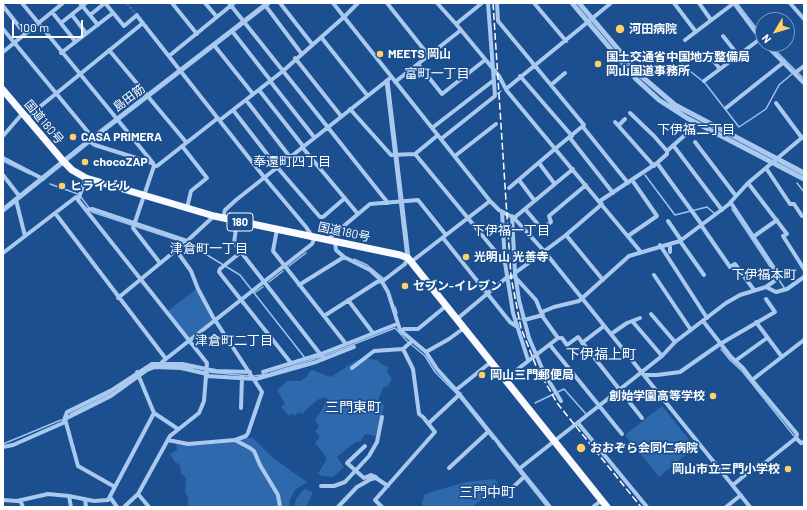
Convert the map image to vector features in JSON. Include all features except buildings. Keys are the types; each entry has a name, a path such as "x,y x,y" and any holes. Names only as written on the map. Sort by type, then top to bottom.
{"highway":[{"name":"国道180号","path":"3,90 64,162 72,170 86,178 214,216 400,255 409,260"},
{"path":"409,260 607,507"}],"street":[{"path":"22,3 153,165"},
{"path":"3,52 63,3"},
{"path":"90,15 105,3 124,26 138,16 313,237 309,246 162,362"},
{"path":"172,3 197,34"},
{"path":"205,3 217,17"},
{"path":"280,3 312,44"},
{"path":"333,3 389,79 395,82 490,200 502,212 513,217 544,251 750,507"},
{"path":"3,29 56,92 95,145 157,166 186,142 233,110 283,71 295,58 344,17 358,3"},
{"path":"387,3 429,56"},
{"path":"437,3 493,69 506,88 640,251"},
{"path":"456,24 482,3"},
{"path":"441,139 495,96 488,3"},
{"path":"497,3 498,21 584,125 583,126 628,183"},
{"path":"534,3 566,42"},
{"path":"572,3 590,21 627,65 661,98 721,133 800,173 804,179"},
{"path":"579,3 590,21"},
{"path":"506,88 566,42 611,3"},
{"path":"674,3 696,32"},
{"path":"699,3 711,20"},
{"path":"685,40 734,3 755,31"},
{"path":"790,3 804,19"},
{"path":"61,23 83,4 98,25"},
{"path":"169,56 232,4 388,203"},
{"path":"266,4 301,54"},
{"name":"島田筋","path":"3,210 91,139 266,4"},
{"path":"3,6 25,34"},
{"path":"52,12 75,42"},
{"path":"61,53 113,13"},
{"path":"72,15 86,33"},
{"path":"3,136 24,116 143,23"},
{"path":"395,82 461,30"},
{"path":"232,31 314,137"},
{"path":"723,36 738,55"},
{"path":"321,37 367,95"},
{"path":"214,45 253,94"},
{"path":"704,81 738,55 755,46"},
{"path":"109,50 186,142"},
{"path":"774,52 796,72 804,83"},
{"path":"708,54 720,69"},
{"path":"295,58 341,116"},
{"path":"418,64 442,94 485,60"},
{"path":"726,108 784,62"},
{"path":"796,72 804,66"},
{"path":"551,85 565,73"},
{"path":"520,76 571,137 613,192"},
{"path":"223,218 225,210 264,177 389,79"},
{"path":"389,79 395,156 409,260"},
{"path":"432,128 494,80"},
{"path":"259,90 302,147 358,214"},
{"path":"246,100 290,157"},
{"path":"524,320 582,298 603,280 621,261 640,251 660,245 670,245 681,241 731,203 748,183 803,137 776,103"},
{"path":"350,109 388,152 395,156 415,154 438,135"},
{"path":"233,110 277,167 320,217 323,217 345,198"},
{"path":"630,113 667,151"},
{"path":"625,119 617,123 656,164 692,211 730,267 735,264 754,290"},
{"path":"455,156 496,124"},
{"path":"509,188 583,126"},
{"path":"457,319 488,295 506,278 515,274 566,235 613,192 656,164 667,154 667,151 673,145 685,135"},
{"path":"695,142 736,196"},
{"path":"673,145 722,210"},
{"path":"182,146 207,178 191,191 187,209"},
{"path":"415,154 505,263"},
{"path":"3,158 43,179"},
{"path":"539,163 554,183"},
{"path":"134,225 153,165"},
{"path":"513,217 573,168"},
{"path":"766,168 790,204 794,204 802,216"},
{"path":"3,175 18,199 25,236"},
{"path":"79,197 86,178"},
{"path":"519,180 534,200"},
{"path":"628,236 657,216 632,180"},
{"path":"748,183 777,220 786,234 783,236 804,269"},
{"path":"524,209 542,229 551,222 549,216 586,185"},
{"path":"3,253 76,197 79,197"},
{"path":"79,197 207,363 204,401 199,413 178,429 168,440 138,494 124,507"},
{"path":"327,240 370,204 418,200 488,295 510,322 516,326"},
{"path":"324,316 404,264 444,236 490,200"},
{"path":"519,469 619,390 643,373 675,342 735,297 766,287 780,277 731,203"},
{"path":"89,210 186,242"},
{"path":"502,212 506,278 516,326 528,360"},
{"path":"55,213 118,298 166,359"},
{"path":"118,298 186,242 214,216"},
{"path":"513,217 515,274 524,320 536,356 561,401"},
{"path":"753,237 777,220"},
{"path":"237,221 234,243 323,356"},
{"path":"668,221 704,275"},
{"path":"134,225 160,263"},
{"path":"277,229 272,251 324,316 344,347"},
{"path":"566,235 603,280"},
{"path":"336,242 336,250 344,257 370,270 381,280 388,292 400,330 410,342 426,352 437,369 456,390 458,396 550,507"},
{"path":"660,245 707,318"},
{"path":"670,245 670,252"},
{"path":"168,440 188,444 235,440 246,436 255,408 261,398 261,389 215,321 198,289 191,270 176,250"},
{"path":"241,252 219,272 293,365"},
{"path":"299,285 344,257"},
{"path":"515,274 536,300 542,314 558,338 562,338 568,345 578,337 642,418"},
{"path":"654,275 692,330"},
{"path":"766,287 776,292 785,289 804,277"},
{"path":"643,373 656,375 680,372 720,344 775,312 766,299"},
{"path":"348,300 373,333"},
{"path":"400,330 418,329 446,306"},
{"path":"651,314 675,342"},
{"path":"611,334 627,323 633,322 640,318"},
{"path":"633,322 662,356"},
{"path":"703,322 797,434 796,438 801,443 804,442"},
{"path":"756,322 782,357"},
{"path":"138,374 159,367 181,368 242,377 252,376 323,356 373,333 397,324"},
{"path":"582,343 604,326"},
{"path":"426,352 449,339 464,328"},
{"path":"505,379 558,338"},
{"path":"735,361 767,338"},
{"path":"752,380 804,340"},
{"path":"352,368 374,351 403,349 410,342"},
{"path":"550,345 622,434"},
{"path":"344,347 354,347"},
{"path":"382,507 375,500 435,432 429,423 419,414 414,369 403,349"},
{"path":"264,372 293,365 306,359 323,356"},
{"path":"3,447 13,445 63,424 65,419 111,396 152,364 162,362 182,364 207,373 239,372 252,376"},
{"path":"456,390 491,362"},
{"path":"138,374 154,413 178,429"},
{"path":"241,408 242,377"},
{"path":"429,423 458,396"},
{"path":"3,500 20,500 48,494 69,496 98,502 108,500 154,413"},
{"path":"321,486 334,486 345,482 370,456 377,442 382,417"},
{"path":"65,419 78,466 115,487"},
{"path":"578,423 647,507"},
{"path":"449,468 487,432"},
{"path":"733,485 796,438"},
{"path":"235,440 254,451 260,465 278,495 280,507"},
{"path":"366,446 347,463 364,478 371,476 388,486"},
{"path":"510,490 524,477"},
{"path":"338,507 357,487 376,478"},
{"path":"138,494 149,507"},
{"path":"726,507 741,495"},
{"path":"69,496 71,507"},
{"path":"110,497 117,507"},
{"path":"84,499 86,507"},
{"path":"20,500 23,507"},
{"path":"593,507 602,500"}],"shaded area":[{"path":"196,289 212,320 189,337 168,311"},
{"path":"365,358 377,360 381,364 389,367 387,372 392,379 388,386 383,388 378,400 384,406 376,436 365,434 360,442 358,441 337,457 344,467 341,470 333,477 321,476 318,473 326,461 326,457 315,443 320,437 315,431 319,427 315,420 328,400 325,397 317,400 302,414 300,412 294,416 292,413 289,416 281,407 285,404 277,390 287,381 300,381 308,376 308,373 312,370 331,377 355,361"},
{"path":"662,406 695,447 659,477 625,435"},
{"path":"246,438 253,438 273,458 307,482 295,490 290,500 289,507 188,507 188,498 185,492 186,478 181,474 180,465 175,462 170,454 177,450 176,443 188,446 235,442"},
{"path":"495,479 498,484 491,492 472,507 422,507 425,494 466,482"},
{"path":"304,489 313,492 306,507 294,507 296,499"}],"waterway":[{"path":"737,3 755,27"},
{"path":"645,73 672,52 685,67 705,83 739,127 766,109 779,85 792,74"},
{"path":"777,52 804,79"},
{"path":"497,94 501,91"},
{"path":"3,161 30,174"},
{"path":"645,175 675,215 707,207 714,213"},
{"path":"797,183 804,192"},
{"path":"50,184 78,194"},
{"path":"81,197 92,212 189,244 240,275 305,358"},
{"path":"732,209 785,289"},
{"path":"289,266 306,253"},
{"path":"354,259 367,265 383,278"},
{"path":"269,282 283,271"},
{"path":"254,293 263,287"},
{"path":"395,307 397,313"},
{"path":"516,319 521,319"},
{"path":"271,373 321,357 395,328 407,341 425,356 435,372 457,394 493,439"},
{"path":"721,349 742,371 794,436"},
{"path":"183,366 193,369"},
{"path":"208,372 250,376"},
{"path":"254,376 268,374"},
{"path":"535,403 564,389 586,414"},
{"path":"70,414 113,392"},
{"path":"3,444 61,420"},
{"path":"498,445 547,507"}],"tunnel":[{"path":"127,3 137,16"}],"railway":[{"path":"493,3 511,277 521,328 536,366 557,403 641,507"}],"place":[{"name":"河田病院","path":"620,29"},
{"name":"MEETS 岡山","path":"380,54"},
{"name":"国土交通省中国地方整備局 岡山国道事務所","path":"598,64"},
{"name":"CASA PRIMERA","path":"73,137"},
{"name":"chocoZAP","path":"85,162"},
{"name":"ヒライビル","path":"62,186"},
{"name":"光明山 光善寺","path":"466,257"},
{"name":"セブン-イレブン","path":"405,286"},
{"name":"岡山三門郵便局","path":"482,375"},
{"name":"創始学園高等学校","path":"713,396"},
{"name":"おおぞら会同仁病院","path":"581,448"},
{"name":"岡山市立三門小学校","path":"788,469"}],"district":[{"name":"富町一丁目","path":"437,74"},
{"name":"下伊福二丁目","path":"696,130"},
{"name":"奉還町四丁目","path":"292,162"},
{"name":"下伊福一丁目","path":"511,231"},
{"name":"津倉町一丁目","path":"209,249"},
{"name":"下伊福本町","path":"764,275"},
{"name":"津倉町二丁目","path":"234,341"},
{"name":"下伊福上町","path":"601,354"},
{"name":"三門東町","path":"353,407"},
{"name":"三門中町","path":"487,492"}]}
